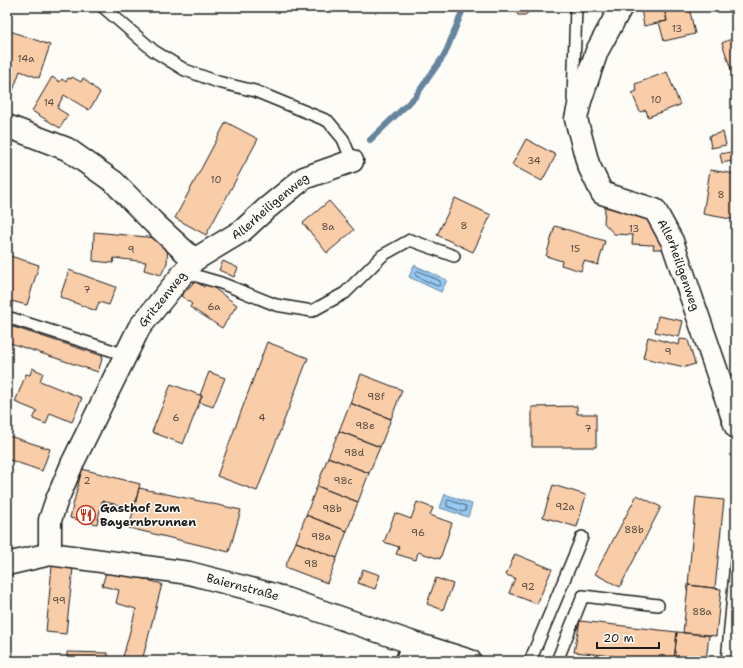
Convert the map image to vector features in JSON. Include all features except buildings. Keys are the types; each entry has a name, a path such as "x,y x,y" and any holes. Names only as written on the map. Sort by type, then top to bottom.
{"street":[{"name":"Allerheiligenweg","path":"622,7 598,51 580,101 576,119 588,164 602,193 655,210 672,241 736,427"},
{"name":"Gritzenweg","path":"7,126 67,149 114,182 154,222 188,266 139,328 72,462 50,520 50,554"},
{"name":"Allerheiligenweg","path":"188,266 242,231 304,178 352,161"},
{"name":"Baiernstraße","path":"7,564 50,554 189,573 274,595 410,652 470,661"}],"lane":[{"path":"103,7 154,50 185,70 218,82 255,91 328,121 343,139 352,161"},
{"path":"576,7 573,99 578,111"},
{"path":"188,266 221,283 276,305 312,310 345,293 383,256 410,240 454,256"},
{"path":"7,317 126,355"},
{"path":"530,661 582,537"},
{"path":"726,661 736,562"},
{"path":"560,661 559,656 583,596 658,605"}],"water":[{"path":"414,265 447,280 441,292 409,277"},
{"path":"445,494 472,504 468,517 440,508"}],"waterway":[{"path":"370,140 415,97 445,54 464,7"}],"place":[{"name":"Gasthof Zum Bayernbrunnen","path":"86,515"}]}
